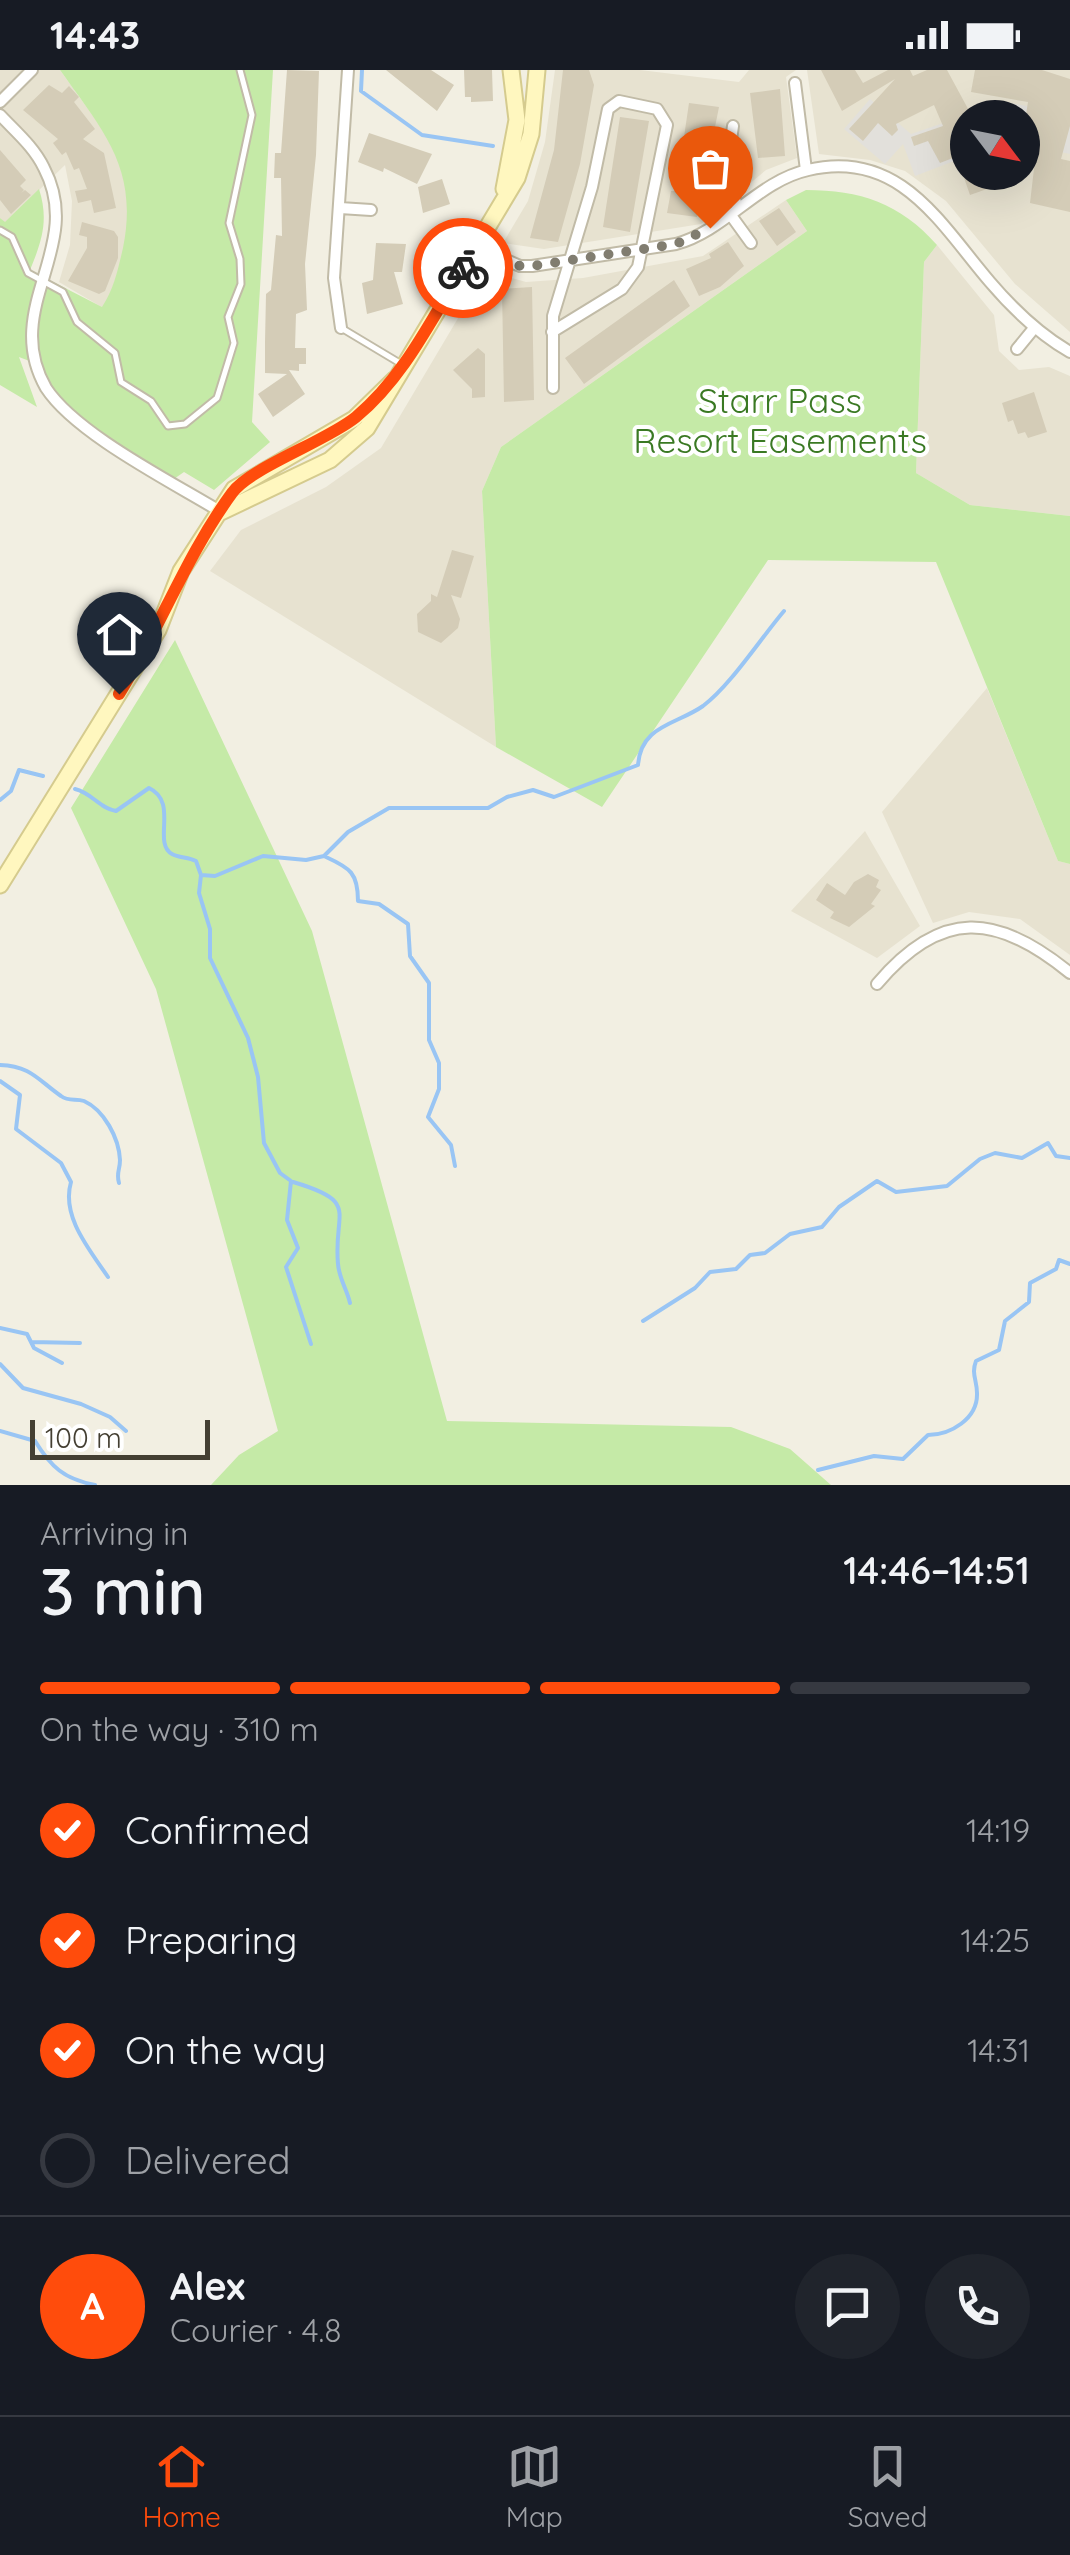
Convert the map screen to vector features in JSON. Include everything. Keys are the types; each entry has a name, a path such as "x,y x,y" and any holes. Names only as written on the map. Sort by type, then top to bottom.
{"street":[{"path":"0,102 32,70"},
{"path":"341,328 334,278 348,70"},
{"path":"494,216 517,120 511,70"},
{"path":"221,512 330,460 367,428 516,178 531,134 537,70"},
{"path":"795,83 806,170"},
{"path":"552,332 622,289 645,248 667,125 657,108 618,101 608,110 592,186 568,262 552,332 552,388"},
{"path":"0,115 30,146 54,195 54,237 27,315 27,342 48,391 77,422 221,512"},
{"path":"733,126 726,174 734,211 752,243"},
{"path":"476,247 520,266 568,262 694,239 781,180 806,170 872,173 920,197 987,280 1035,327 1070,352"},
{"path":"340,208 371,210"},
{"path":"1017,349 1035,327"},
{"path":"0,885 158,630 181,571 234,490 354,419 400,372"},
{"path":"877,984 924,940 971,927 1014,934 1070,974"}],"lane":[{"path":"0,230 12,237 28,273 63,292 76,322 115,353 121,382 150,400 168,426 184,424 218,398 234,343 228,317 241,284 240,260 229,223 252,115 240,70"},
{"path":"341,328 400,372"}],"shaded area":[{"path":"0,70 60,70 111,141 127,181 130,237 105,309 59,282 70,245 72,201 65,165 5,223 0,218"},
{"path":"555,70 640,70 739,82 749,70 796,70 786,77 797,158 766,170 701,224 544,249 503,243 528,201 545,142"},
{"path":"807,70 1070,70 1070,332 1015,284 946,201 905,171 870,160 819,154"},
{"path":"870,99 911,134 950,121 950,163 915,176 903,144 885,164 844,129"},
{"path":"1040,108 1070,114 1070,154 1040,148"},
{"path":"786,200 807,231 501,447 482,491 496,747 210,571 241,530 326,487 381,448 486,271 526,282 583,278 703,256"},
{"path":"937,245 994,315 999,351 1019,370 1049,367 1070,376 1070,516 970,505 916,473 924,262"},
{"path":"987,688 1058,861 1070,864 1070,955 1020,919 969,912 933,923 882,812"},
{"path":"865,831 920,926 877,958 791,911"}],"green space":[{"path":"60,70 273,70 252,422 270,442 214,490 184,472 171,481 77,421 32,362 19,357 37,407 0,385 0,218 5,222 39,189 43,230 30,270 102,307 113,286 123,248 126,195 114,152"},
{"name":"Starr Pass Resort Easements","path":"806,190 844,193 878,202 909,219 937,245 924,262 916,473 970,505 1070,516 1070,864 1058,861 936,562 768,560 602,807 496,747 482,491 501,447 807,231 786,200"},
{"path":"175,640 312,931 447,1421 731,1427 790,1449 831,1485 211,1485 239,1455 278,1431 156,989 71,808"}],"building":[{"path":"287,70 319,71 316,155 305,264 307,310 296,314 295,348 306,348 306,364 299,364 299,371 289,370 305,394 273,417 258,394 287,374 265,373 265,342 266,294 271,290 276,235 282,236 281,178 274,178 275,153 281,153"},
{"path":"386,70 431,70 454,85 437,111"},
{"path":"464,70 492,70 493,101 471,102 471,97 465,97"},
{"path":"563,70 589,70 594,85 580,164 558,242 530,238 554,150"},
{"path":"821,70 855,70 863,83 888,70 910,70 913,76 927,70 947,70 963,100 950,100 950,159 940,163 928,141 914,146 911,137 943,126 934,105 896,124 898,130 892,136 878,123 863,141 849,129 895,79 842,111"},
{"path":"975,70 1042,70 1070,79 1070,126 1061,159 1070,161 1070,212 1030,203 1032,190 1040,190 1040,100 971,92"},
{"path":"49,85 62,93 69,86 79,97 74,102 95,129 83,139 104,153 116,208 94,213 91,200 78,203 75,191 87,189 79,168 74,170 66,152 62,155 53,143 58,139 23,110"},
{"path":"780,89 785,156 758,158 750,93"},
{"path":"689,103 719,107 697,217 667,213 671,191 676,191"},
{"path":"620,117 649,121 630,232 603,227"},
{"path":"369,133 432,154 417,184 384,168 383,172 358,162"},
{"path":"0,150 26,180 20,186 24,190 21,193 25,190 31,195 11,214 0,200"},
{"path":"442,179 450,204 423,213 418,187"},
{"path":"779,208 796,232 777,246 759,221"},
{"path":"82,222 114,231 118,237 118,258 105,291 99,294 68,281 87,248 87,237 79,235"},
{"path":"728,242 744,266 720,287 699,296 686,269 711,258 709,254"},
{"path":"376,243 406,244 402,272 394,272 403,304 367,314 362,283 373,280"},
{"path":"674,280 690,306 584,384 565,358"},
{"path":"532,287 534,400 504,402 502,289"},
{"path":"478,348 485,354 485,397 472,398 472,389 453,370"},
{"path":"1034,392 1047,432 1028,438 1025,432 1018,434 1013,420 1008,422 1002,403"},
{"path":"452,550 474,556 461,598 451,595 460,619 458,628 441,643 418,632 417,614 431,601 431,594 437,597"},
{"path":"868,874 879,880 876,887 881,890 871,904 875,906 849,927 830,918 834,912 816,900 827,883 845,895 854,882"}],"waterway":[{"path":"362,70 361,91 422,135 493,146"},
{"path":"75,789 116,811 149,788 158,794 164,812 166,849 196,861 201,875 215,876 263,856 306,860 324,856 348,832 389,808 488,808 507,797 533,790 554,797 638,765 653,734 713,697 784,611"},
{"path":"0,800 11,791 19,770 43,776"},
{"path":"326,857 351,873 358,901 379,904 408,924 410,956 429,983 429,1040 439,1063 439,1089 428,1117 451,1145 455,1166"},
{"path":"201,875 199,893 210,929 210,958 248,1038 258,1077 264,1143 280,1173 291,1181 287,1220 298,1248 286,1267 311,1344"},
{"path":"0,1065 27,1071 64,1098 84,1101 98,1111 117,1143 119,1183"},
{"path":"0,1081 20,1095 16,1129 61,1163 71,1182 73,1220 108,1277"},
{"path":"643,1321 695,1288 710,1272 736,1269 750,1255 765,1253 790,1234 822,1227 839,1207 877,1181 896,1192 947,1186 980,1159 995,1153 1022,1158 1048,1143 1056,1156 1070,1158"},
{"path":"293,1182 336,1203 339,1269 350,1303"},
{"path":"818,1470 874,1456 903,1459 928,1435 961,1424 976,1402 976,1361 999,1350 1005,1321 1029,1302 1030,1283 1056,1269 1059,1260 1070,1264"},
{"path":"0,1328 27,1334 34,1348 62,1363"},
{"path":"32,1342 80,1343"},
{"path":"0,1364 23,1388 81,1404 110,1417 126,1431"},
{"path":"0,1431 35,1441 59,1470 95,1485"}],"way so far":[{"path":"463,268 476,247 520,266 532,266 676,244 694,239 710,228"}],"route":[{"path":"119,694 158,630 181,571 234,490 354,419 396,379 463,268"}]}
